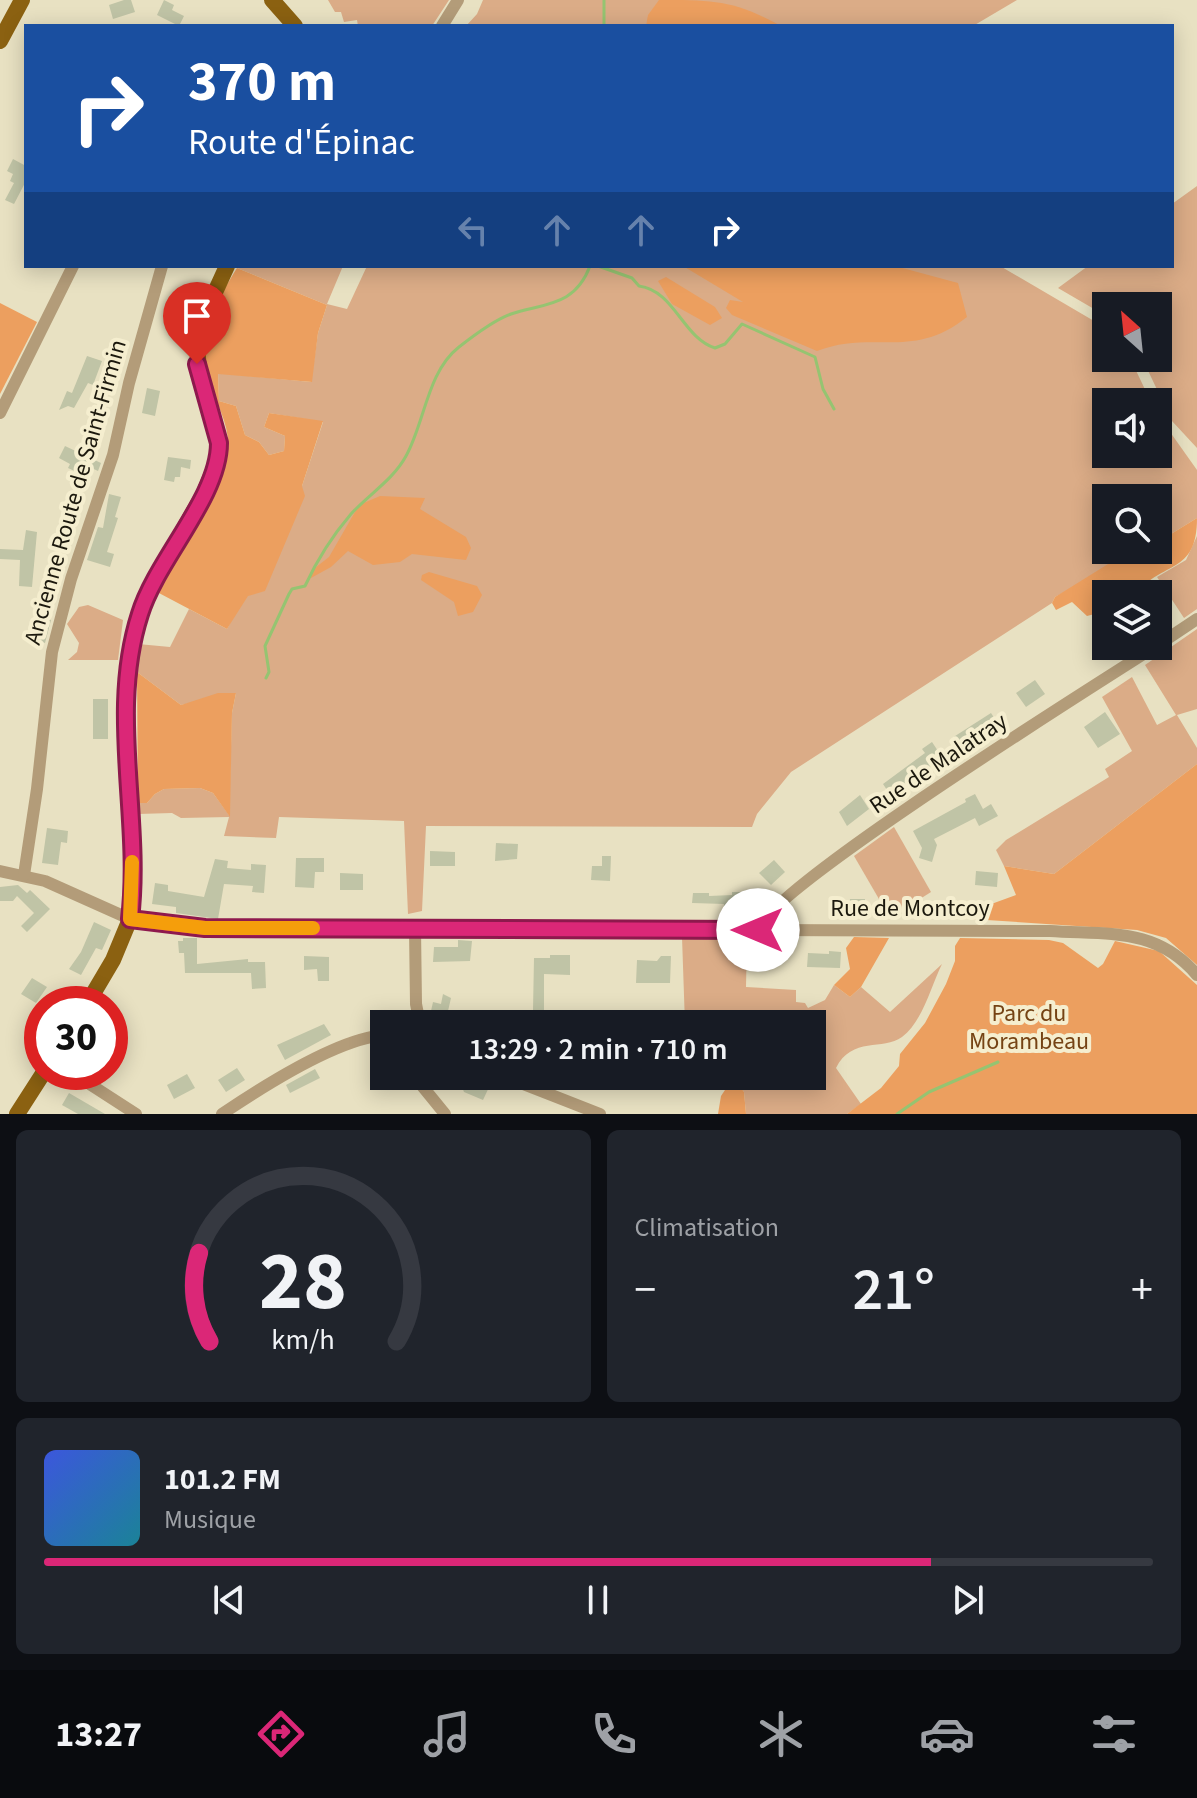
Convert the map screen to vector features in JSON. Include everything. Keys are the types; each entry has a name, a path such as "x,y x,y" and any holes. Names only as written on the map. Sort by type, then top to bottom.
{"main road":[{"path":"0,41 22,0"},
{"path":"272,0 293,24"},
{"path":"97,986 113,960 130,919 132,860 126,708 129,660 147,593 203,495 219,456 219,443 200,380 197,347 206,312 226,268"},
{"path":"17,1114 32,1090"}],"street":[{"path":"443,24 458,0"},
{"path":"0,413 72,268"},
{"name":"Ancienne Route de Saint-Firmin","path":"24,875 52,652 71,579 113,455 129,383 161,268"},
{"name":"Rue de Malatray","path":"1172,635 1197,619"},
{"name":"Rue de Malatray","path":"758,930 777,904 832,861 1134,660"},
{"name":"Rue de Montcoy","path":"0,871 24,875 65,889 130,919 205,928 974,929 1139,938 1162,944 1179,955 1197,975"},
{"path":"415,928 417,1010"},
{"path":"222,1114 259,1090 358,1039 370,1037"},
{"path":"99,1090 136,1114"},
{"path":"425,1090 445,1114"},
{"path":"539,1090 600,1114"}],"shaded area":[{"path":"328,0 449,0 433,24 358,24 357,20 344,22 341,12 335,12"},
{"path":"483,0 1017,0 976,24 468,24 477,14"},
{"path":"1197,186 1197,448 1172,421 1172,388 1156,388 1149,372 1172,372 1172,292 1092,292 1092,308 1058,288 1085,268 1174,268 1174,203"},
{"path":"237,268 342,268 327,304 347,309 366,268 1003,268 1092,320 1092,372 1137,372 1144,388 1092,388 1092,468 1172,468 1172,435 1197,470 1197,518 1172,533 1172,484 1092,484 1092,564 1117,564 1055,597 1052,603 791,772 757,814 752,827 426,826 422,911 408,914 404,821 279,817 276,838 224,836 229,817 181,818 172,813 138,814 138,803 147,803 164,789 200,788 213,793 229,815 232,713 236,693 181,705 137,672 138,644 170,647 189,609 227,629 302,486 323,422 269,413 264,427 285,436 284,451 269,455 259,442 245,435 236,406 219,401 218,373 311,382 318,333 327,305"},
{"path":"1197,536 1197,609 1184,618 1172,600 1172,580 1159,580 1157,577 1186,560"},
{"path":"88,605 123,620 118,660 68,660 77,652 79,643 67,624 79,607"},
{"path":"1197,629 1197,709 1177,715 1197,748 1197,764 1054,874 1004,866 996,850 1006,840 1109,777 1105,769 1132,751 1102,697 1132,677 1157,725 1176,715 1145,665 1152,660 1172,660 1172,646"},
{"path":"894,827 931,892 890,918 854,856"},
{"path":"682,937 747,937 746,987 796,990 796,1002 805,1003 808,1008 825,1000 834,985 850,997 861,987 890,1012 942,964 921,1013 902,1037 850,1052 836,1068 861,1104 847,1114 746,1114 743,1090 826,1090 826,1010 685,1010"}],"green space":[{"path":"659,0 694,0 736,6 777,24 646,24 648,15"},
{"path":"237,268 327,305 318,333 312,382 218,374 219,401 236,406 245,435 259,442 269,455 284,451 285,436 264,427 269,413 323,421 302,486 305,496 265,591 248,596 227,629 157,592 208,505 224,468 228,449 227,432 209,384 204,354 215,309"},
{"path":"686,268 902,268 958,283 967,317 928,338 837,345 817,351 732,315 726,308 730,300 743,302"},
{"path":"666,277 715,307 722,318 710,325 672,304 658,281"},
{"path":"0,303 37,322 0,394"},
{"path":"380,496 425,498 420,509 466,537 471,548 466,560 412,554 400,562 373,565 348,551 331,567 311,578 311,571 329,557 359,505"},
{"path":"1197,518 1191,550 1176,565 1150,580 1092,580 1092,615 1087,616 1072,602 1056,610 1052,603 1055,597 1108,564 1172,564 1172,533"},
{"path":"429,572 477,586 482,595 473,612 458,616 454,602 421,580 422,575"},
{"path":"137,672 181,705 218,693 236,693 232,713 230,817 213,793 200,788 164,789 147,803 138,803"},
{"path":"1197,764 1197,965 1166,938 1137,930 971,919 964,914 1016,895 1004,866 1054,874"},
{"path":"854,937 889,938 861,987 850,997 834,985 850,969 846,948"},
{"name":"Parc du Morambeau","path":"960,938 1063,943 1098,968 1115,941 1159,951 1197,985 1197,1114 847,1114 881,1088 899,1066 900,1054 925,1023 946,984 955,961 955,946"},
{"path":"725,1090 743,1090 746,1114 718,1114"}],"building":[{"path":"131,0 135,12 113,19 109,5"},
{"path":"164,0 174,5 172,10 184,16 180,24 175,24 157,15"},
{"path":"13,159 24,165 24,185 14,204 5,200 14,183 10,181 13,174 7,171"},
{"path":"87,356 102,361 93,385 88,383 74,408 68,406 59,410 67,391 72,393"},
{"path":"147,388 160,391 155,416 142,413"},
{"path":"65,446 101,463 98,471 85,465 81,474 68,468 70,464 59,458"},
{"path":"168,457 191,460 190,469 181,467 180,477 175,477 174,482 164,480"},
{"path":"109,494 121,497 107,552 114,554 110,567 87,560 98,527 103,528"},
{"path":"26,530 37,532 32,587 19,586 20,560 0,559 0,549 23,550"},
{"path":"35,615 51,620 45,643 33,639"},
{"path":"1035,680 1045,694 1026,707 1016,693"},
{"path":"93,699 108,699 108,739 93,739"},
{"path":"1105,712 1120,734 1098,748 1084,727"},
{"path":"991,713 1000,727 961,752 952,738"},
{"path":"932,742 944,760 910,779 912,782 898,791 896,788 889,793 883,784 925,753 922,749"},
{"path":"975,794 983,809 991,804 998,816 979,826 975,818 934,839 937,845 932,862 919,858 922,848 913,831"},
{"path":"860,795 869,809 847,826 839,812"},
{"path":"47,828 68,831 67,843 61,842 58,865 42,863"},
{"path":"496,843 518,844 517,859 495,861"},
{"path":"430,851 455,852 455,866 430,866"},
{"path":"602,856 611,856 610,881 591,880 592,866 602,866"},
{"path":"296,858 324,858 324,872 315,872 314,888 295,887"},
{"path":"215,859 228,861 227,868 251,870 251,864 266,865 264,893 252,892 253,886 224,884 218,919 176,913 176,907 152,904 155,883 168,885 168,891 204,897"},
{"path":"774,860 785,872 771,885 759,873"},
{"path":"976,871 998,873 997,887 975,885"},
{"path":"340,873 363,874 363,890 340,890"},
{"path":"18,885 27,893 30,890 50,909 27,932 21,926 34,913 17,896 13,901 0,901 0,887"},
{"path":"732,892 746,892 746,909 724,910 724,904 692,903 693,893 709,893 709,896 732,895"},
{"path":"850,899 865,899 865,917 842,917 843,908 849,907"},
{"path":"94,922 111,930 102,950 96,948 81,975 69,969 81,952"},
{"path":"183,938 197,938 197,964 248,959 248,962 265,962 266,988 252,989 251,973 185,973 184,953 179,953 178,941 183,941"},
{"path":"458,940 472,941 470,961 433,962 434,947 458,947"},
{"path":"829,951 841,952 840,968 807,967 808,953 829,954"},
{"path":"550,955 570,955 570,975 544,974 544,1010 533,1010 534,958 550,958"},
{"path":"304,956 329,957 329,981 318,981 317,969 304,970"},
{"path":"661,956 671,956 670,983 636,983 637,960 657,961"},
{"path":"32,978 45,986 26,986"},
{"path":"443,994 451,998 448,1010 431,1010 433,1002 441,1004"},
{"path":"324,1024 331,1035 285,1060 277,1045"},
{"path":"237,1068 245,1080 226,1092 218,1080"},
{"path":"315,1069 320,1078 290,1093 286,1085"},
{"path":"187,1074 195,1088 174,1099 167,1085"},
{"path":"463,1090 488,1090 483,1100"},
{"path":"69,1093 105,1114 78,1114 62,1105"}],"waterway":[{"path":"604,0 604,24"},
{"path":"266,678 269,672 265,646 289,594 292,589 305,586 344,522 401,465 433,384 448,357 498,320 568,296 584,279 589,268"},
{"path":"604,268 632,278 639,286 661,296 694,334 715,348 725,344 742,324 815,357 823,389 834,409"},
{"path":"897,1114 929,1092 998,1062"}],"slow traffic":[{"path":"132,862 130,919 205,928 313,928"}],"route":[{"path":"197,364 219,443 219,456 203,495 156,574 133,636 126,708 132,860 130,919 205,928 758,930"}]}
